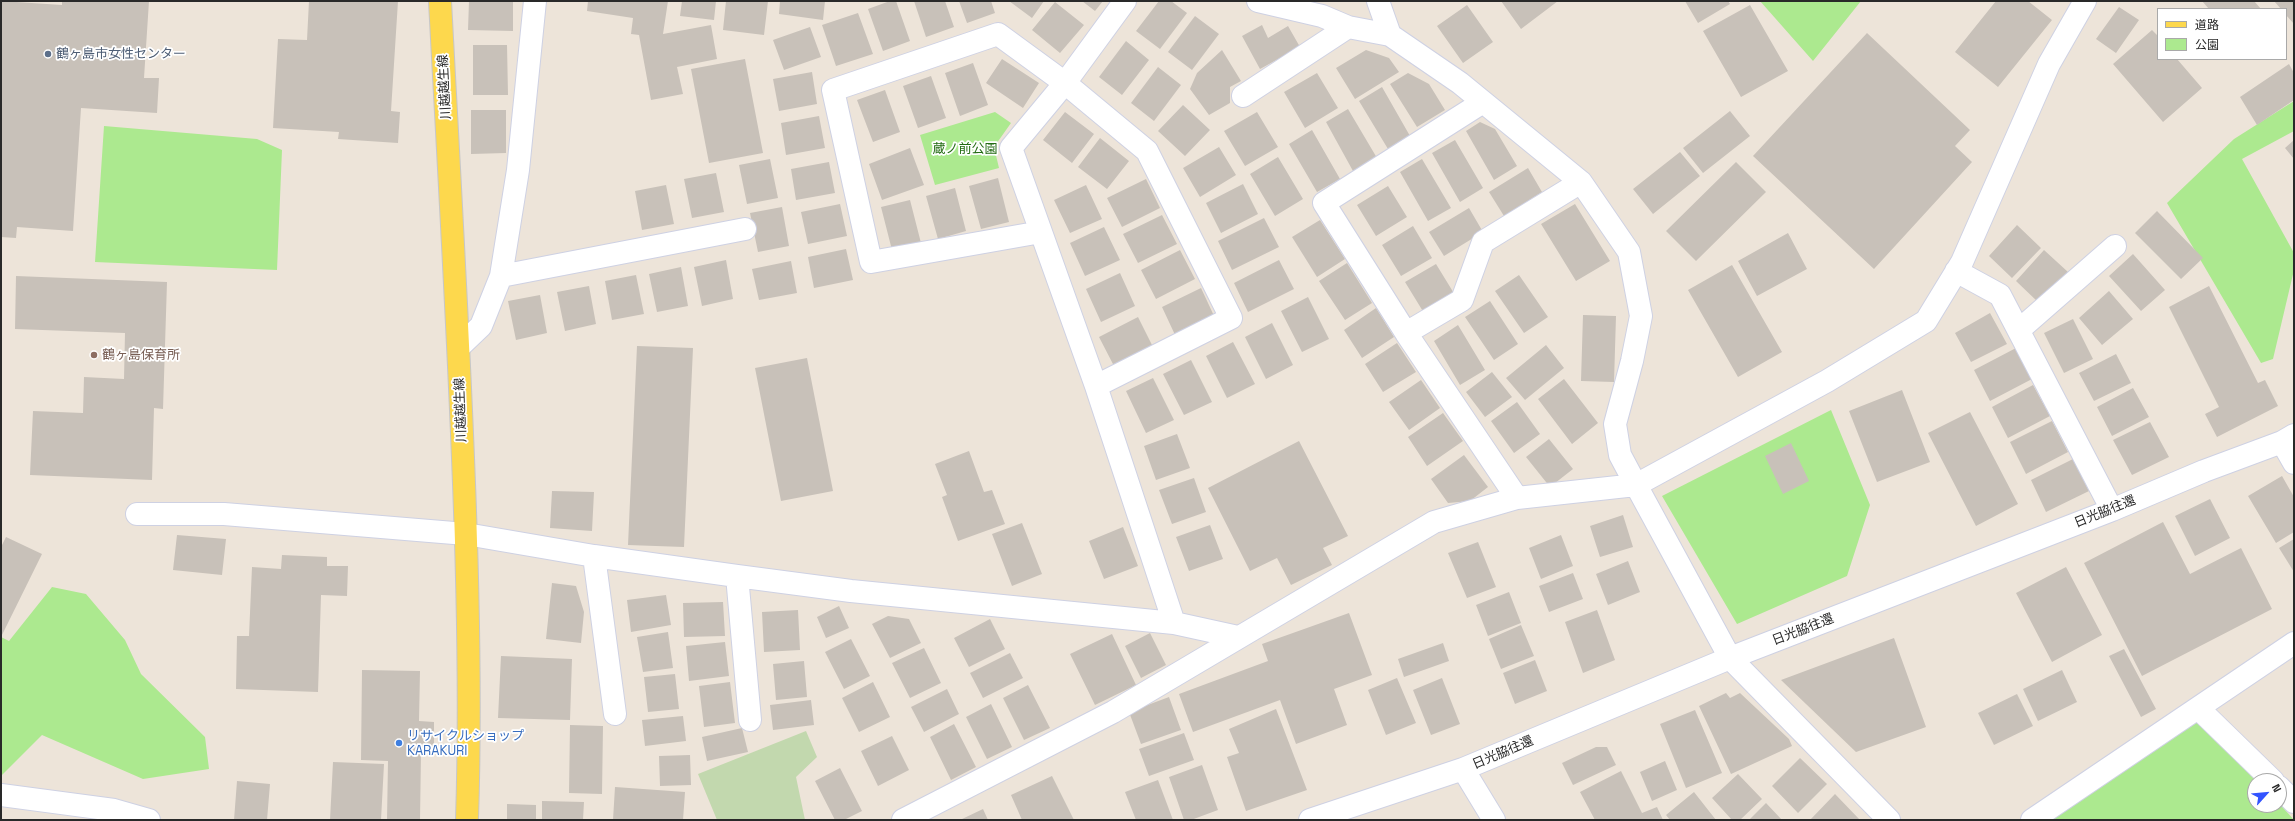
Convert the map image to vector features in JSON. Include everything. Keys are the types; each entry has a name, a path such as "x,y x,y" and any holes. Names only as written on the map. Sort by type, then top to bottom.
{"main road":[{"name":"川越越生線","path":"440,1 466,534 470,721 467,820"}],"street":[{"path":"458,347 481,326 501,276 518,170 535,1"},
{"path":"1125,1 1065,83 1011,148 1096,386 1174,623"},
{"path":"1258,1 1322,16 1348,27 1390,35 1460,83 1581,182 1629,252 1641,316 1632,361 1616,424 1620,455 1730,658 1889,820"},
{"path":"1378,1 1390,35"},
{"path":"903,820 1113,712 1434,522 1516,498 1636,485 1827,381 1926,321 1956,271 2049,64 2085,1"},
{"path":"1243,96 1348,27"},
{"path":"1041,232 871,262 833,90 998,34 1065,83 1147,151 1231,318 1096,386"},
{"path":"1483,102 1324,203 1406,333 1516,498"},
{"path":"1406,333 1462,300 1483,242 1581,182"},
{"path":"501,276 745,229"},
{"path":"2019,330 2115,246"},
{"path":"1956,271 2000,295 2112,510"},
{"path":"2288,438 2294,463"},
{"name":"日光脇往還","path":"1310,820 1463,769 1730,658 2112,510 2204,471 2288,438"},
{"path":"137,514 224,514 466,534 594,556 737,576 851,591 1174,623 1238,637"},
{"path":"594,556 614,714"},
{"path":"737,576 750,720"},
{"path":"2032,820 2294,643"},
{"path":"2198,708 2264,773"},
{"path":"1463,769 1494,820"},
{"path":"1,795 114,810 149,820"}],"green space":[{"path":"1760,1 1861,1 1813,61"},
{"path":"2294,101 2294,131 2242,159 2294,253 2294,270 2273,359 2261,363 2167,203 2234,139"},
{"name":"蔵ノ前公園","path":"995,112 1011,123 994,147 999,168 935,185 920,135"},
{"path":"104,126 257,139 282,150 277,270 95,262"},
{"path":"1831,410 1870,505 1847,576 1737,624 1662,496"},
{"path":"52,587 86,594 125,640 141,674 205,737 209,769 143,779 42,735 1,776 1,637 9,641"},
{"path":"2195,719 2249,773 2247,773 2247,813 2287,812 2294,820 2049,820"},
{"path":"806,731 817,757 796,777 805,820 717,820 698,774"}],"building":[{"path":"1,1 62,5 62,1 149,1 144,78 159,78 157,113 81,108 73,231 17,227 16,238 1,237"},
{"path":"309,1 398,1 391,111 400,112 398,143 338,139 339,132 273,128 278,39 307,40"},
{"path":"469,1 513,2 513,31 468,30"},
{"path":"588,1 668,1 663,34 711,25 717,59 677,67 683,94 651,100 639,35 631,34 633,18 587,11"},
{"path":"682,1 716,1 714,20 680,16"},
{"path":"726,1 768,1 764,35 723,30"},
{"path":"780,1 825,1 823,20 779,14"},
{"path":"890,1 896,1 910,41 883,51 868,9"},
{"path":"914,1 945,1 954,27 926,37"},
{"path":"959,1 991,1 995,13 967,23"},
{"path":"1009,1 1044,1 1032,18"},
{"path":"1082,1 1103,1 1095,11"},
{"path":"1159,1 1171,1 1187,13 1160,49 1136,31"},
{"path":"1501,1 1558,1 1521,29"},
{"path":"1685,1 1728,1 1730,4 1698,23"},
{"path":"1996,1 2028,1 2052,20 1998,87 1955,52"},
{"path":"2202,1 2254,1 2260,8 2208,8"},
{"path":"2274,1 2294,1 2294,24 2287,16 2287,8 2280,8"},
{"path":"1055,2 1084,25 1060,53 1032,30"},
{"path":"1467,5 1493,42 1463,63 1437,26"},
{"path":"1750,5 1788,71 1741,97 1703,31"},
{"path":"2119,7 2139,20 2116,53 2096,39"},
{"path":"858,13 873,54 836,66 822,25"},
{"path":"1195,16 1219,34 1192,70 1168,52"},
{"path":"1262,25 1268,38 1288,26 1300,47 1260,69 1242,36"},
{"path":"810,27 821,57 784,70 773,40"},
{"path":"2152,30 2157,35 2157,60 2178,60 2202,88 2163,122 2113,64"},
{"path":"1867,33 1970,130 1955,146 1972,162 1874,269 1753,156"},
{"path":"1126,41 1149,60 1122,95 1099,77"},
{"path":"473,45 507,45 508,95 473,95"},
{"path":"1222,50 1241,81 1230,87 1230,103 1209,115 1190,89 1197,73"},
{"path":"1366,50 1389,58 1399,72 1355,99 1336,68"},
{"path":"745,59 763,153 709,163 691,69"},
{"path":"1002,59 1039,83 1023,108 986,83"},
{"path":"973,63 988,105 960,116 945,73"},
{"path":"2289,64 2294,73 2294,100 2257,125 2240,97"},
{"path":"1158,67 1181,85 1154,121 1131,103"},
{"path":"812,72 817,104 779,111 773,79"},
{"path":"1317,73 1338,108 1305,128 1284,92"},
{"path":"1408,73 1429,84 1445,110 1417,127 1390,84"},
{"path":"931,76 946,118 918,128 903,86"},
{"path":"1382,87 1410,136 1388,149 1359,101"},
{"path":"885,90 900,132 873,142 857,100"},
{"path":"1183,105 1210,130 1185,156 1158,131"},
{"path":"1348,109 1377,158 1353,171 1326,122"},
{"path":"471,110 506,110 506,153 471,154"},
{"path":"1730,111 1750,136 1703,173 1683,148"},
{"path":"1065,112 1094,134 1072,163 1043,140"},
{"path":"1257,112 1278,147 1245,166 1224,131"},
{"path":"819,116 825,148 786,155 781,123"},
{"path":"1480,122 1495,129 1517,166 1494,180 1466,131"},
{"path":"1312,130 1340,179 1317,192 1289,144"},
{"path":"1100,138 1129,161 1107,189 1078,167"},
{"path":"1455,140 1483,188 1460,202 1432,153"},
{"path":"2294,140 2294,159 2285,148"},
{"path":"1219,147 1236,175 1200,197 1183,168"},
{"path":"910,148 924,185 882,200 869,164"},
{"path":"1680,152 1700,176 1653,214 1633,189"},
{"path":"1278,157 1303,199 1275,216 1250,174"},
{"path":"770,159 778,198 747,204 739,165"},
{"path":"1422,159 1451,208 1428,221 1400,172"},
{"path":"829,162 835,193 796,200 791,169"},
{"path":"1736,162 1766,192 1696,261 1666,231"},
{"path":"1528,168 1542,192 1504,216 1489,192"},
{"path":"716,173 724,212 692,218 684,179"},
{"path":"998,178 1009,222 981,229 969,186"},
{"path":"1146,179 1160,208 1122,227 1107,198"},
{"path":"1243,184 1258,214 1221,233 1206,203"},
{"path":"666,185 674,224 642,230 635,191"},
{"path":"1086,185 1102,219 1070,233 1054,200"},
{"path":"1388,186 1407,217 1376,236 1357,205"},
{"path":"955,188 966,231 938,239 926,196"},
{"path":"910,200 921,243 892,250 881,207"},
{"path":"840,204 847,236 808,244 801,212"},
{"path":"1575,204 1610,261 1576,281 1541,224"},
{"path":"782,207 789,246 758,252 750,213"},
{"path":"1469,208 1483,232 1444,256 1429,232"},
{"path":"2157,211 2203,258 2181,279 2135,233"},
{"path":"1162,215 1177,244 1138,263 1123,234"},
{"path":"1264,218 1279,247 1232,270 1218,241"},
{"path":"1320,220 1345,259 1317,277 1292,237"},
{"path":"2017,225 2041,248 2012,278 1989,256"},
{"path":"1413,226 1432,258 1401,276 1382,245"},
{"path":"1104,227 1120,260 1085,276 1070,243"},
{"path":"1788,233 1807,269 1757,296 1738,261"},
{"path":"846,249 853,280 814,288 808,257"},
{"path":"1180,250 1195,279 1156,299 1141,270"},
{"path":"2044,250 2068,272 2039,303 2016,281"},
{"path":"2133,254 2165,290 2141,311 2109,276"},
{"path":"726,260 733,299 702,306 694,267"},
{"path":"1279,260 1294,289 1248,312 1234,283"},
{"path":"791,261 797,293 759,300 752,269"},
{"path":"1347,263 1372,303 1345,320 1319,281"},
{"path":"1436,264 1455,295 1424,313 1405,282"},
{"path":"1732,265 1782,352 1738,377 1688,290"},
{"path":"681,267 688,306 657,312 649,274"},
{"path":"1120,273 1135,306 1101,322 1086,289"},
{"path":"636,275 644,314 612,320 605,281"},
{"path":"1519,275 1548,317 1524,333 1495,291"},
{"path":"16,276 167,282 163,409 154,408 152,480 30,475 33,411 83,413 84,377 124,379 125,333 15,329"},
{"path":"589,286 596,324 565,331 557,292"},
{"path":"2209,286 2258,383 2265,380 2278,406 2217,437 2205,414 2219,407 2169,307"},
{"path":"1201,288 1215,318 1176,337 1162,307"},
{"path":"2109,291 2133,319 2102,345 2079,318"},
{"path":"540,295 547,333 516,340 508,301"},
{"path":"1308,297 1329,339 1302,352 1281,311"},
{"path":"1490,301 1518,344 1494,360 1465,317"},
{"path":"1376,308 1394,337 1362,358 1344,330"},
{"path":"1990,313 2007,344 1971,362 1955,333"},
{"path":"1583,315 1616,316 1614,382 1581,381"},
{"path":"1138,317 1153,347 1114,366 1099,337"},
{"path":"2073,319 2093,359 2064,373 2044,333"},
{"path":"1272,323 1293,365 1266,379 1245,337"},
{"path":"1458,325 1485,370 1460,385 1434,341"},
{"path":"1233,342 1255,384 1227,398 1206,356"},
{"path":"1397,343 1416,372 1383,392 1365,364"},
{"path":"1546,345 1564,368 1525,400 1506,378"},
{"path":"637,346 693,348 684,547 628,545"},
{"path":"2016,348 2032,379 1990,401 1974,370"},
{"path":"2116,354 2131,383 2094,401 2079,373"},
{"path":"807,358 833,491 781,501 755,368"},
{"path":"1191,360 1212,402 1184,415 1163,374"},
{"path":"1492,372 1512,397 1485,417 1466,392"},
{"path":"1153,378 1174,420 1146,433 1126,391"},
{"path":"1564,379 1598,423 1572,444 1538,399"},
{"path":"1421,380 1440,408 1409,430 1389,402"},
{"path":"2033,385 2050,416 2008,438 1992,407"},
{"path":"2133,388 2149,417 2112,436 2097,407"},
{"path":"1902,390 1930,462 1877,482 1849,411"},
{"path":"1517,402 1540,434 1514,453 1491,421"},
{"path":"1970,412 2018,504 1976,526 1928,433"},
{"path":"1443,413 1463,441 1427,466 1408,437"},
{"path":"2052,421 2068,452 2026,474 2010,442"},
{"path":"2150,422 2169,457 2132,475 2113,440"},
{"path":"1177,434 1190,468 1156,480 1144,446"},
{"path":"1549,439 1573,469 1550,487 1526,457"},
{"path":"1299,441 1348,536 1323,548 1332,565 1291,585 1277,558 1250,571 1208,488"},
{"path":"1791,443 1809,481 1783,494 1765,456"},
{"path":"969,451 984,492 992,490 1005,524 958,541 942,497 947,495 935,464"},
{"path":"1464,455 1488,487 1470,501 1448,503 1431,479"},
{"path":"2073,459 2089,491 2046,512 2031,480"},
{"path":"2282,476 2294,497 2294,532 2276,543 2248,496"},
{"path":"1194,478 1206,512 1172,524 1159,490"},
{"path":"552,491 594,492 592,531 550,528"},
{"path":"2210,499 2230,538 2195,556 2175,516"},
{"path":"1623,515 1633,547 1600,557 1590,526"},
{"path":"2163,522 2190,574 2241,548 2272,609 2142,676 2084,563"},
{"path":"1022,523 1042,574 1012,586 992,534"},
{"path":"1210,525 1223,559 1189,571 1176,537"},
{"path":"1123,527 1138,566 1104,579 1089,541"},
{"path":"177,535 226,539 222,575 173,570"},
{"path":"1561,535 1573,566 1541,579 1529,548"},
{"path":"6,537 42,554 1,637 1,547"},
{"path":"2294,539 2294,572 2279,548"},
{"path":"1478,542 1496,587 1467,598 1448,553"},
{"path":"282,555 327,557 327,566 348,566 347,596 321,595 318,692 236,689 237,636 249,636 252,567 281,569"},
{"path":"1628,561 1640,592 1608,605 1596,574"},
{"path":"2066,567 2102,635 2052,662 2016,593"},
{"path":"1573,573 1583,599 1549,612 1539,586"},
{"path":"552,583 576,586 584,612 581,643 546,639"},
{"path":"1509,592 1521,623 1488,636 1476,605"},
{"path":"666,595 671,625 631,632 627,600"},
{"path":"723,602 725,636 684,637 683,603"},
{"path":"839,606 849,628 826,638 817,617"},
{"path":"798,610 800,650 764,652 762,612"},
{"path":"1597,610 1615,660 1583,673 1565,622"},
{"path":"1349,613 1372,675 1334,689 1347,725 1296,744 1280,700 1193,732 1179,694 1268,661 1262,644"},
{"path":"888,616 909,619 921,643 890,658 872,624"},
{"path":"990,619 1005,649 969,667 954,638"},
{"path":"1521,625 1534,656 1501,669 1489,639"},
{"path":"668,632 673,668 643,672 637,637"},
{"path":"1150,633 1166,665 1141,678 1125,646"},
{"path":"1112,634 1136,685 1095,705 1070,654"},
{"path":"1894,638 1926,727 1856,752 1781,680"},
{"path":"851,639 870,676 844,689 825,652"},
{"path":"725,642 729,676 689,681 686,646"},
{"path":"1443,643 1449,661 1404,677 1398,659"},
{"path":"924,648 941,683 910,698 892,663"},
{"path":"2124,649 2156,709 2141,717 2109,656"},
{"path":"1010,653 1023,678 983,698 970,673"},
{"path":"501,656 572,659 570,720 498,718"},
{"path":"1535,660 1547,691 1515,704 1503,673"},
{"path":"804,661 807,697 776,700 773,664"},
{"path":"362,670 420,671 419,721 434,722 434,752 421,752 420,820 387,820 388,761 361,760"},
{"path":"2062,670 2077,702 2038,721 2023,689"},
{"path":"675,674 679,709 648,712 644,677"},
{"path":"1397,678 1416,723 1386,735 1368,690"},
{"path":"1442,678 1460,724 1431,735 1413,690"},
{"path":"730,682 735,723 704,727 699,686"},
{"path":"873,682 890,717 859,732 842,698"},
{"path":"1028,685 1050,728 1024,740 1003,698"},
{"path":"947,689 959,714 924,732 911,707"},
{"path":"1726,693 1730,698 1740,693 1789,739 1792,746 1731,774 1699,706"},
{"path":"2017,694 2033,726 1994,745 1978,713"},
{"path":"1169,697 1181,730 1141,744 1129,712"},
{"path":"811,700 814,725 773,730 770,705"},
{"path":"991,704 1012,747 987,759 966,717"},
{"path":"1276,709 1307,790 1246,811 1227,757 1239,753 1229,729"},
{"path":"1695,710 1722,773 1686,788 1660,724"},
{"path":"683,716 686,741 645,746 642,720"},
{"path":"954,724 976,767 951,780 930,737"},
{"path":"570,725 603,726 602,794 569,793"},
{"path":"742,728 748,752 707,761 702,737"},
{"path":"1184,733 1194,760 1149,776 1139,749"},
{"path":"892,736 909,770 878,786 861,751"},
{"path":"1596,747 1607,747 1616,765 1573,785 1562,763"},
{"path":"690,755 691,785 660,786 659,756"},
{"path":"1800,758 1827,784 1798,813 1772,786"},
{"path":"1665,761 1677,790 1652,801 1640,772"},
{"path":"333,762 384,764 381,820 330,820"},
{"path":"1202,765 1218,810 1191,820 1184,820 1169,777"},
{"path":"840,768 862,811 844,820 835,820 815,781"},
{"path":"1621,771 1642,813 1657,807 1663,820 1595,820 1580,792"},
{"path":"1738,774 1762,799 1740,820 1732,820 1712,798"},
{"path":"1052,776 1074,820 1022,820 1011,795"},
{"path":"1158,780 1173,820 1136,820 1125,792"},
{"path":"237,781 270,784 267,820 234,820"},
{"path":"615,787 685,792 683,820 613,820"},
{"path":"1694,792 1716,820 1670,820 1666,815"},
{"path":"1835,794 1860,820 1810,820"},
{"path":"542,801 584,802 583,820 542,820"},
{"path":"1766,803 1782,820 1749,820"},
{"path":"507,804 536,805 536,820 507,820"},
{"path":"983,809 988,820 960,820"}],"place":[{"name":"鶴ヶ島市女性センター","path":"48,54"},
{"name":"鶴ヶ島保育所","path":"94,355"},
{"name":"リサイクルショップ KARAKURI","path":"399,743"}]}
